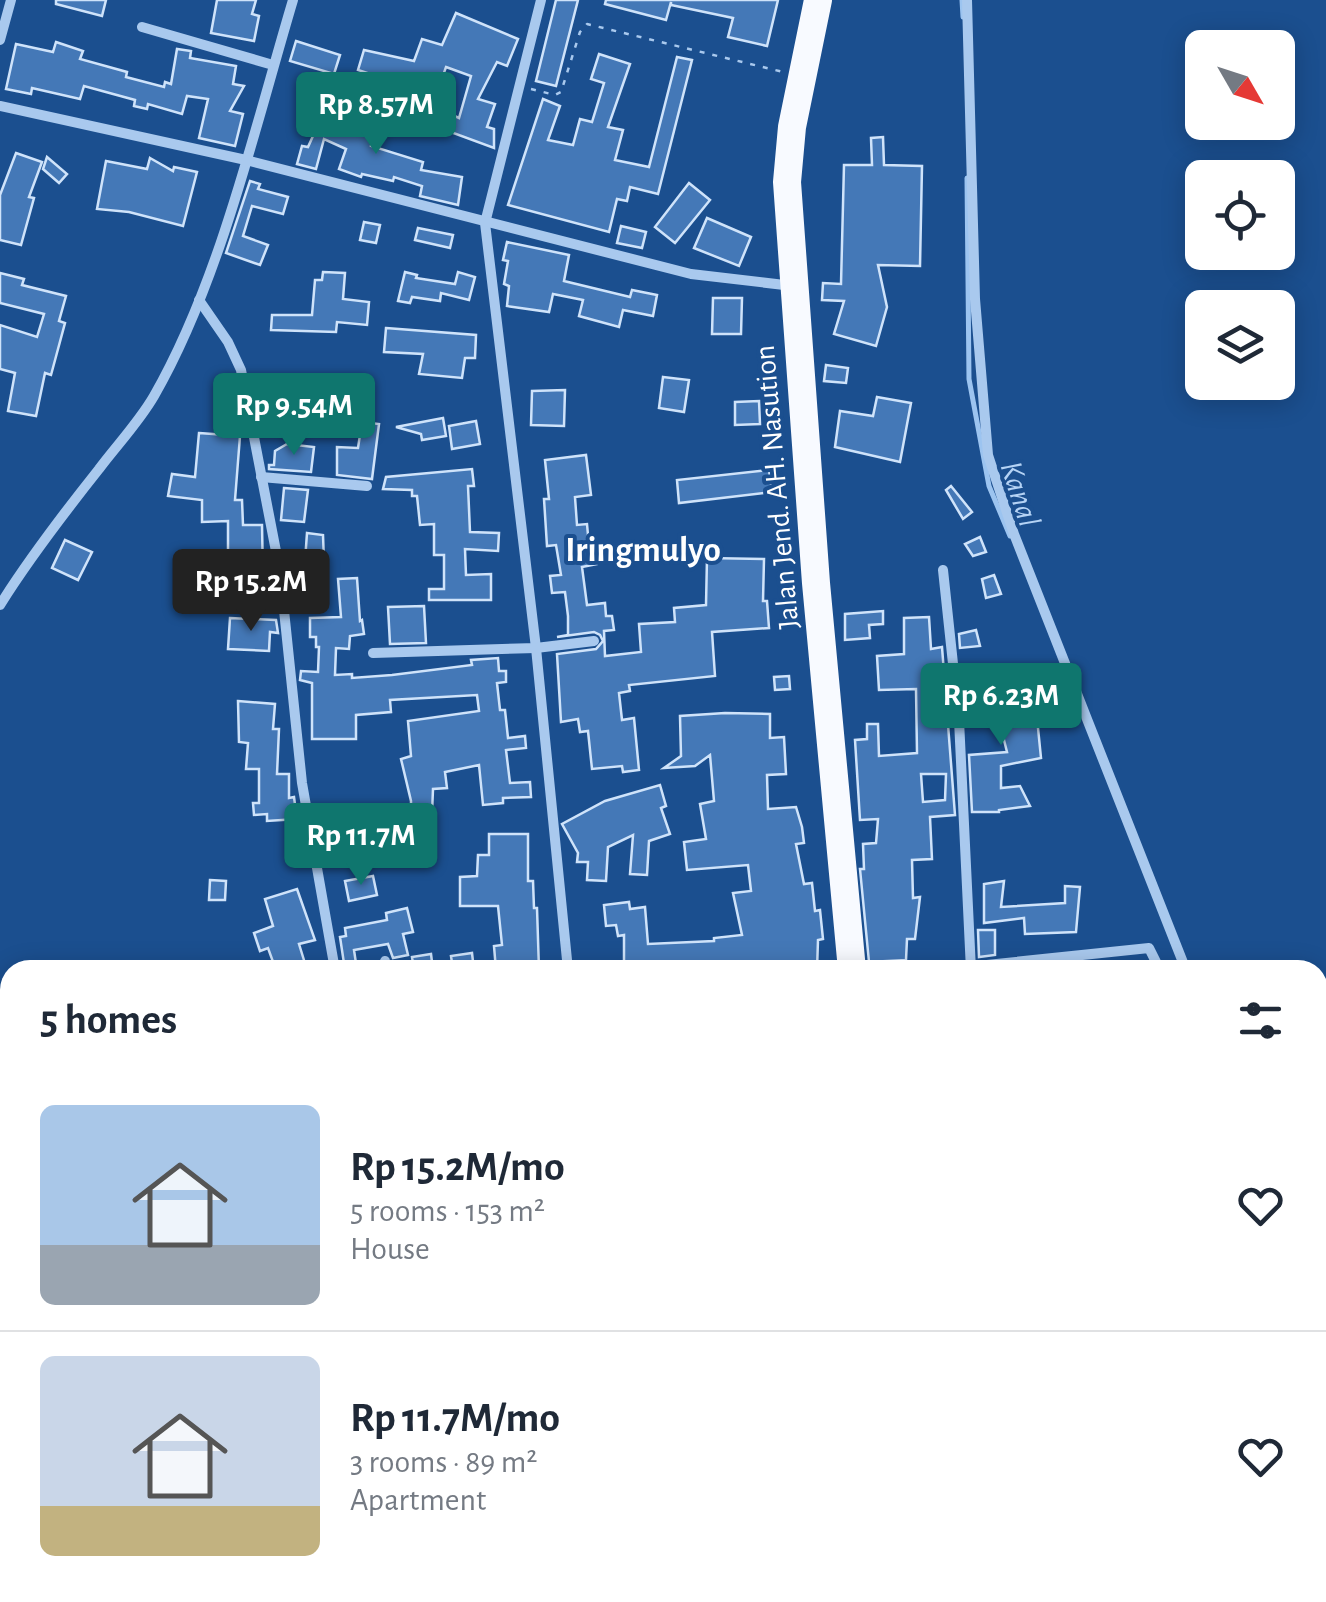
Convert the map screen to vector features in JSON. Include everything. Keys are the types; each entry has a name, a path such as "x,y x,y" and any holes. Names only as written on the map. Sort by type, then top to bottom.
{"highway":[{"name":"Jalan Jend. AH. Nasution","path":"818,0 792,127 788,182 816,583 851,960"}],"street":[{"path":"0,40 12,0"},
{"path":"0,605 32,554 152,399 199,300 293,0"},
{"path":"542,0 485,223 536,648 567,960"},
{"path":"967,0 975,298 988,455 1014,534 1182,960"},
{"path":"142,27 274,65"},
{"path":"0,106 246,160 691,274 794,286"},
{"path":"199,300 238,359 280,572 302,783 333,960"},
{"path":"261,477 367,486"},
{"path":"943,570 958,720 971,960"},
{"path":"373,653 536,648 594,641"},
{"path":"1049,960 1149,948 1155,960"},
{"path":"1088,956 1089,960"}],"path":[{"path":"520,86 555,95 560,92 580,32 587,24 801,76"}],"building":[{"path":"56,0 106,0 102,16 56,4"},
{"path":"217,0 256,0 252,14 259,16 254,41 211,33"},
{"path":"556,0 578,0 556,86 536,81"},
{"path":"606,0 778,0 767,46 728,37 733,18 671,2 666,20 605,4"},
{"path":"456,13 518,39 507,66 497,62 478,99 495,104 487,127 494,129 494,148 406,120 419,90 358,70 364,50 414,61 422,39 442,45","holes":["446,67 471,76 459,118 432,106"]},
{"path":"296,41 340,55 334,74 290,61"},
{"path":"56,42 83,51 80,59 164,87 165,82 171,84 177,49 191,51 190,58 236,66 233,84 244,86 230,111 243,114 235,146 199,138 208,99 187,96 182,114 148,104 147,109 134,106 135,100 84,86 80,99 32,88 31,94 6,89 16,44 53,52"},
{"path":"599,54 630,64 608,127 623,130 615,160 649,167 677,57 692,60 658,194 630,187 627,201 617,199 609,232 508,205 543,99 560,106 548,140 573,145 580,119 592,122 604,83 591,79"},
{"path":"327,105 333,108 331,117 354,128 357,107 378,111 371,146 423,162 421,170 462,177 458,205 420,196 422,186 394,177 393,181 362,174 361,177 339,169 346,149 324,139 316,169 297,164 302,146 308,147"},
{"path":"883,137 884,165 922,166 920,266 878,265 887,307 876,346 834,334 844,301 822,300 823,283 841,284 844,165 872,165 871,138"},
{"path":"16,153 42,162 29,197 34,198 21,245 0,240 0,195"},
{"path":"47,157 67,174 59,183 43,169"},
{"path":"150,158 173,171 174,167 197,172 183,226 129,212 97,209 106,161 147,169"},
{"path":"250,181 260,184 258,189 288,197 283,214 252,206 243,236 268,245 260,265 226,253"},
{"path":"689,183 710,200 675,243 655,227"},
{"path":"707,218 751,237 739,266 694,248"},
{"path":"364,222 380,225 376,243 360,240"},
{"path":"621,226 646,232 642,248 617,243"},
{"path":"418,228 453,235 450,248 415,240"},
{"path":"507,242 569,255 564,281 630,297 632,290 657,295 653,316 623,310 619,327 579,316 583,300 553,294 549,312 507,306 509,286 504,284 508,261 503,260"},
{"path":"323,272 345,273 343,299 369,302 367,325 337,322 336,332 271,330 272,315 312,315 315,280 322,280"},
{"path":"405,272 417,275 416,278 455,284 458,272 475,277 469,300 441,293 440,301 412,297 410,303 398,301"},
{"path":"0,273 24,279 22,285 66,296 59,321 65,323 51,375 45,373 36,416 8,411 15,373 0,369 0,325 37,337 44,314 0,303"},
{"path":"713,298 742,298 741,334 712,334"},
{"path":"386,328 476,335 475,358 465,358 462,378 419,374 423,354 384,352"},
{"path":"826,365 848,368 846,383 824,381"},
{"path":"663,377 689,380 684,412 659,408"},
{"path":"565,390 564,426 531,425 532,391"},
{"path":"877,397 911,403 900,462 835,447 840,411 873,416"},
{"path":"759,401 760,424 735,425 735,402"},
{"path":"443,418 446,436 422,440 421,434 396,427"},
{"path":"476,421 480,444 452,449 449,426"},
{"path":"362,422 379,424 372,479 337,475 337,447 358,448"},
{"path":"199,433 240,436 235,500 242,500 243,525 262,525 263,576 220,576 220,558 228,558 228,521 202,522 202,500 168,496 172,474 195,477"},
{"path":"287,444 314,447 311,472 269,469 269,465 274,465 275,451"},
{"path":"586,455 591,495 575,497 577,525 587,524 589,546 594,545 597,564 582,567 587,605 605,603 606,616 612,616 614,630 604,631 605,656 641,652 639,624 675,622 674,608 706,605 707,558 764,559 763,601 767,601 769,628 712,632 715,676 629,685 630,691 619,693 622,720 634,718 639,770 623,772 622,766 592,769 588,731 580,732 578,719 561,722 557,654 596,649 603,641 594,632 557,637 568,635 568,616 565,592 552,593 550,576 561,575 556,545 547,546 544,499 549,499 545,460"},
{"path":"472,469 474,486 468,486 470,532 499,533 498,551 465,549 466,575 491,574 491,600 429,600 429,589 444,589 444,555 434,555 434,524 420,525 417,496 412,496 412,490 383,489 386,477"},
{"path":"769,470 772,492 679,503 677,480"},
{"path":"951,486 972,512 963,519 946,490"},
{"path":"284,488 308,490 304,522 281,520"},
{"path":"307,533 323,535 325,590 298,592 297,576 304,575"},
{"path":"980,537 986,552 973,556 965,544"},
{"path":"65,540 92,552 78,580 52,568"},
{"path":"994,575 1001,594 986,598 982,579"},
{"path":"357,578 364,634 350,636 349,649 336,648 335,675 392,675 498,658 499,671 506,671 506,682 497,683 508,738 525,736 526,748 506,750 510,783 530,782 531,797 503,798 503,803 483,805 479,765 445,772 447,788 433,789 432,814 411,813 401,759 411,756 408,721 479,711 477,695 390,700 391,712 356,715 356,739 312,739 312,683 300,680 301,671 318,672 319,647 316,637 310,637 310,618 341,617 338,579"},
{"path":"424,606 426,643 390,644 388,607"},
{"path":"883,611 883,624 869,625 870,638 845,640 845,614"},
{"path":"929,617 931,649 942,647 955,815 930,817 932,859 912,860 913,898 920,897 915,939 907,939 906,960 869,960 860,869 864,869 863,844 876,843 878,819 860,820 855,740 867,739 867,724 878,724 879,756 917,753 916,689 879,690 877,656 904,654 904,618","holes":["921,774 946,774 945,800 923,802"]},
{"path":"230,618 276,620 278,633 270,632 269,651 228,649"},
{"path":"976,630 980,646 960,648 959,634"},
{"path":"789,676 790,689 775,690 774,677"},
{"path":"964,682 983,682 983,688 1023,686 1023,719 1037,718 1041,758 1001,766 1001,788 1020,786 1030,806 972,812 969,755 1007,752 996,708 967,708"},
{"path":"238,701 275,704 273,729 279,729 277,774 289,774 289,798 294,797 297,819 267,821 267,814 254,815 253,803 259,803 259,769 246,769 248,743 239,742"},
{"path":"770,714 770,738 784,737 786,774 767,775 768,809 796,807 804,843 796,844 804,884 812,883 815,911 820,910 823,939 818,940 817,960 624,960 624,935 618,936 616,925 606,926 604,905 629,902 630,909 645,907 648,944 714,941 742,935 733,893 751,891 748,865 687,870 684,842 706,839 700,804 714,801 710,755 695,766 664,768 681,756 680,716"},
{"path":"660,785 666,806 661,808 670,834 649,841 647,875 630,874 633,835 608,847 606,881 587,880 588,862 577,862 578,853 562,824 605,801"},
{"path":"377,819 383,843 339,854 333,830"},
{"path":"489,834 528,834 528,881 533,881 537,908 539,960 495,960 494,946 502,945 498,906 460,906 460,877 477,876 478,855 489,855"},
{"path":"373,876 377,895 349,901 345,881"},
{"path":"210,880 226,881 225,900 209,900"},
{"path":"1004,881 1001,907 1065,903 1065,886 1080,887 1076,932 1025,934 1024,918 984,923 984,884"},
{"path":"297,889 315,940 299,944 304,960 272,960 268,948 260,951 254,933 273,926 265,899"},
{"path":"407,908 413,932 403,934 408,955 393,958 388,944 354,950 356,960 343,960 340,937 346,936 345,928 387,920 386,913"},
{"path":"978,930 995,930 995,955 979,957"},
{"path":"472,953 473,960 452,960 451,956"},
{"path":"431,954 432,960 412,960"}],"waterway":[{"name":"Kanal","path":"962,0 963,17"},
{"name":"Kanal","path":"967,178 969,379 989,486 1010,536"}],"district":[{"name":"Iringmulyo","path":"643,550"}]}
